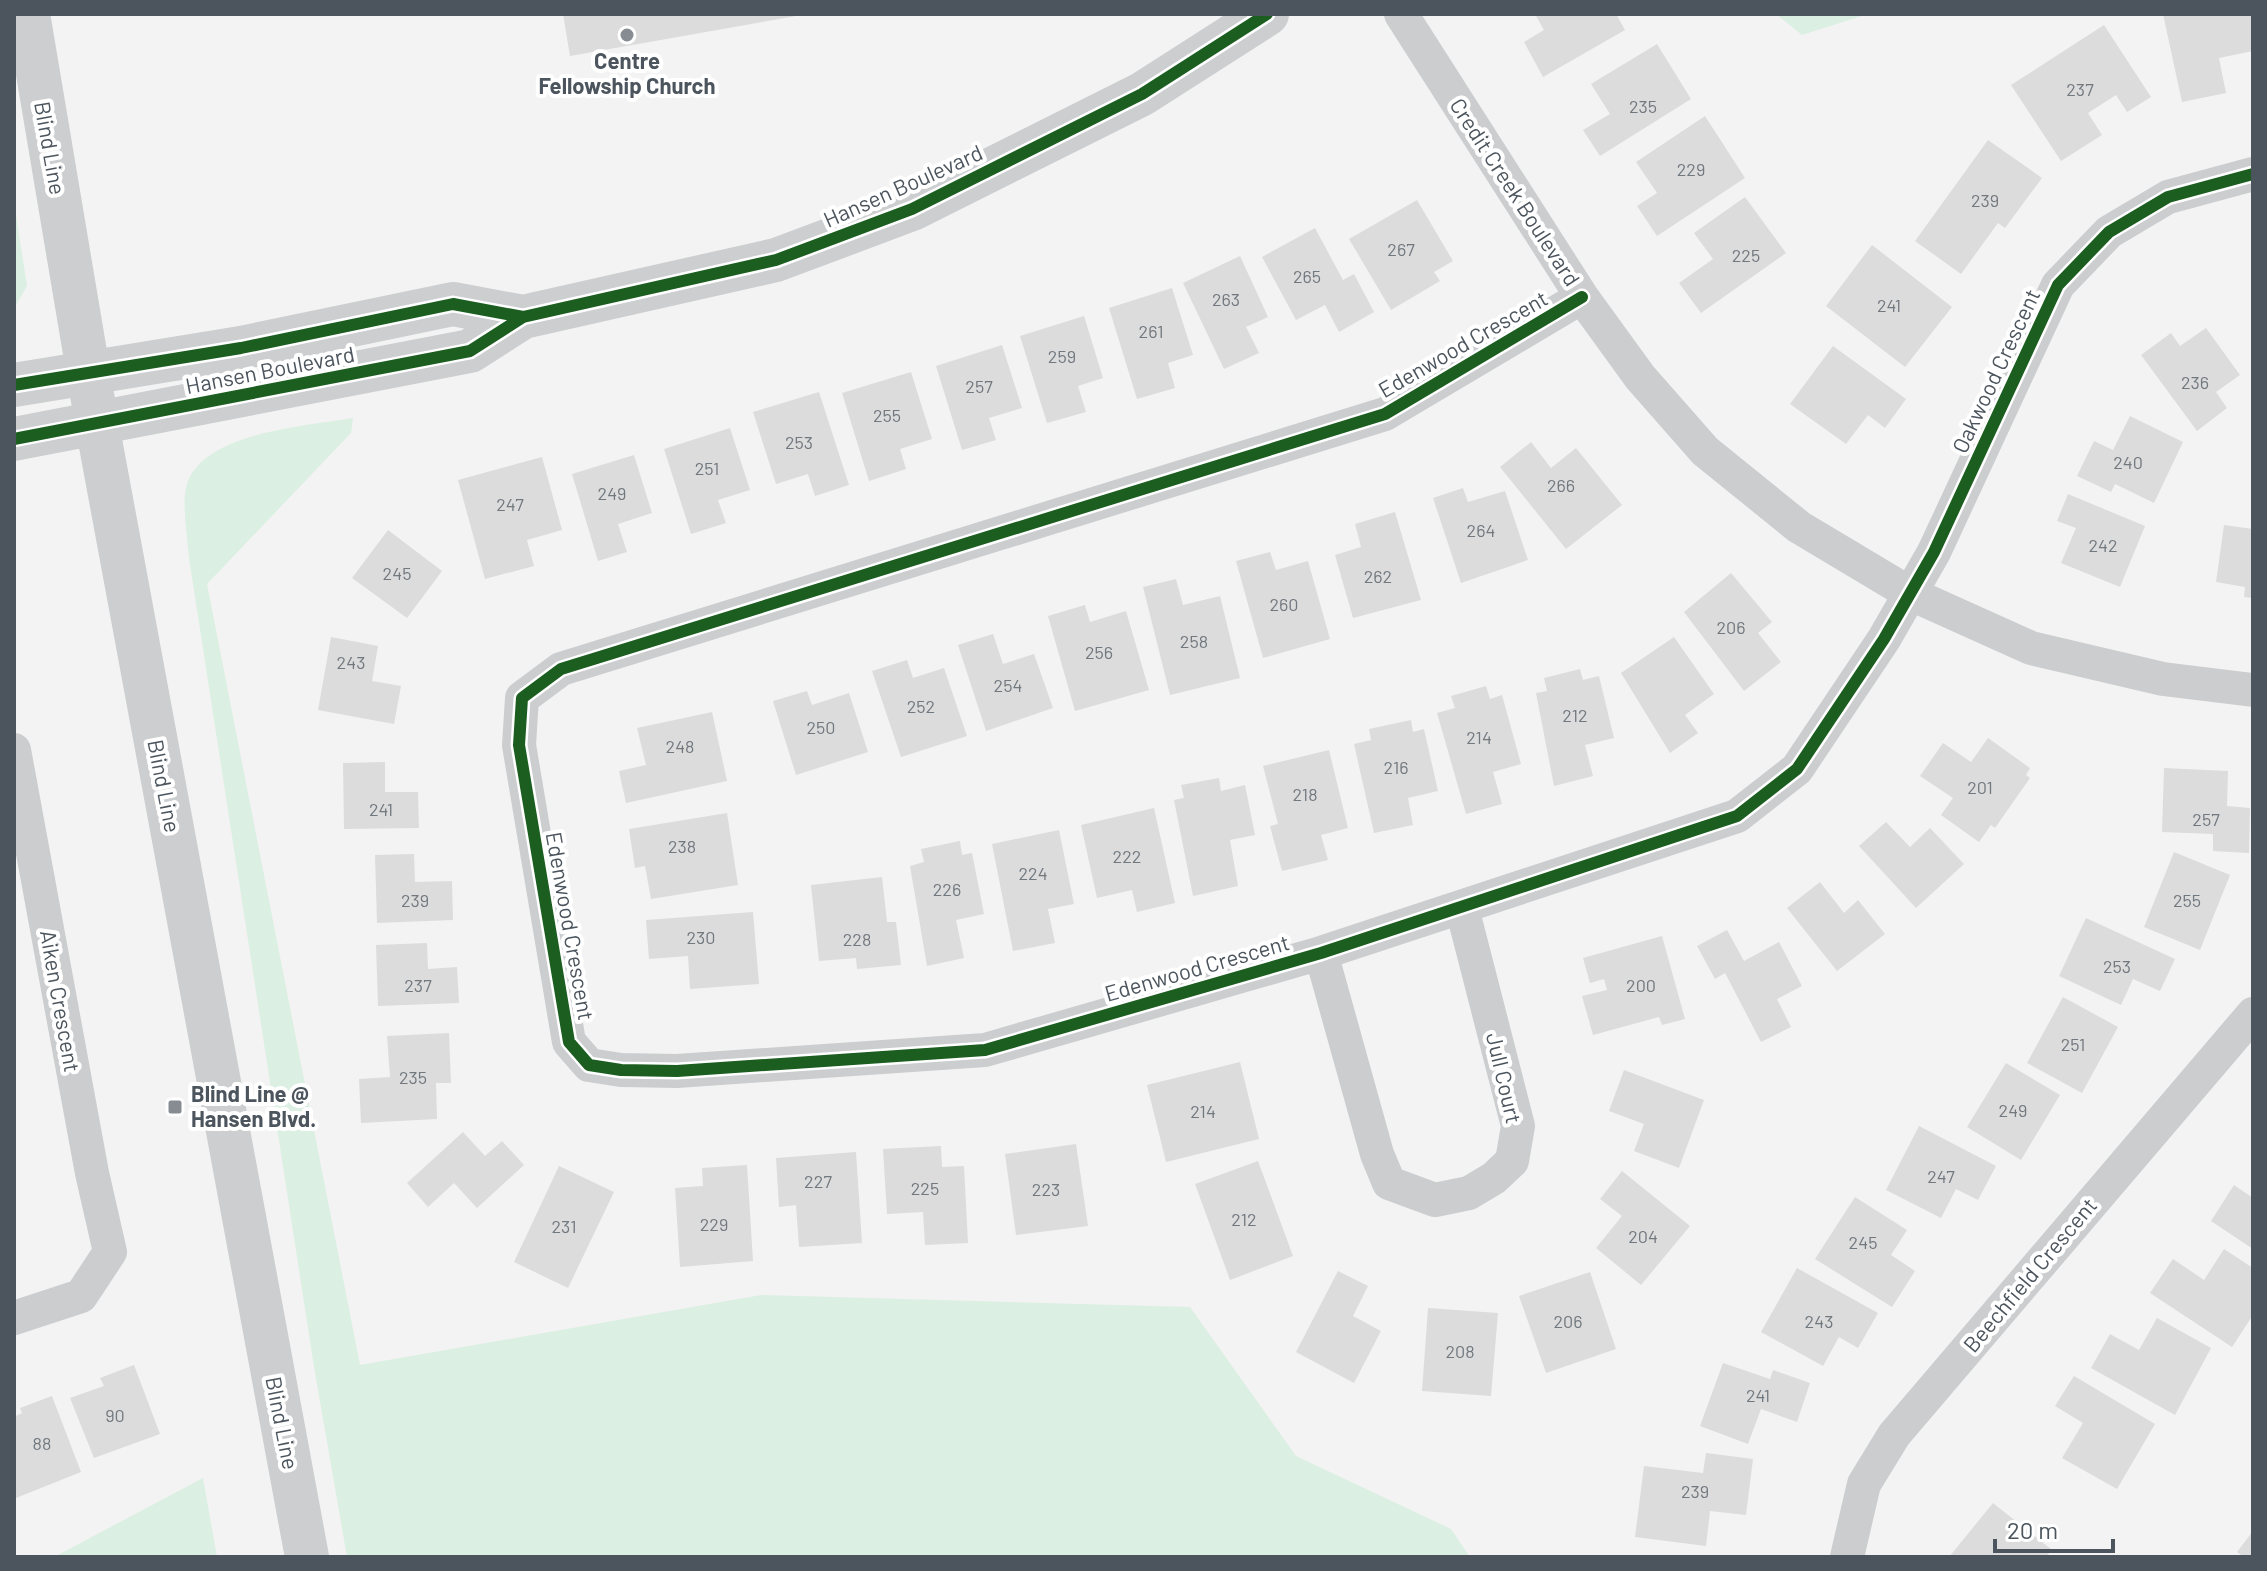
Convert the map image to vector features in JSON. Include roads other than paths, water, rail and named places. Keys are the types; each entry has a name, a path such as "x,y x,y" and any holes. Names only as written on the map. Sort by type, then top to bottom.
{"street":[{"name":"Blind Line","path":"28,14 97,424 307,1557"},
{"name":"Hansen Boulevard","path":"14,439 470,351 523,317 776,260 912,209 1142,94 1267,14"},
{"name":"Credit Creek Boulevard","path":"1401,14 1582,297 1640,377 1705,451 1799,527 1911,594 2031,648 2163,679 2253,690"},
{"name":"Oakwood Crescent","path":"1911,594 1934,552 2058,285 2109,232 2168,197 2253,174"},
{"name":"Edenwood Crescent","path":"1582,297 1385,414 561,669 522,698 519,745 569,1042 589,1065 621,1070 677,1071 985,1050 1321,953 1462,908 1737,816 1797,769 1834,718 1911,594"},
{"name":"Hansen Boulevard","path":"14,385 241,348 453,304 523,317"},
{"name":"Aiken Crescent","path":"14,750 110,1252 81,1296 14,1318"},
{"name":"Jull Court","path":"1321,953 1377,1154 1389,1183 1435,1200 1469,1193 1494,1178 1512,1161 1518,1126 1462,908"},
{"name":"Beechfield Crescent","path":"1847,1557 1864,1484 1894,1435 2253,1014"}],"place":[{"name":"Centre Fellowship Church","path":"627,35"},
{"name":"Blind Line @ Hansen Blvd.","path":"175,1107"}]}
